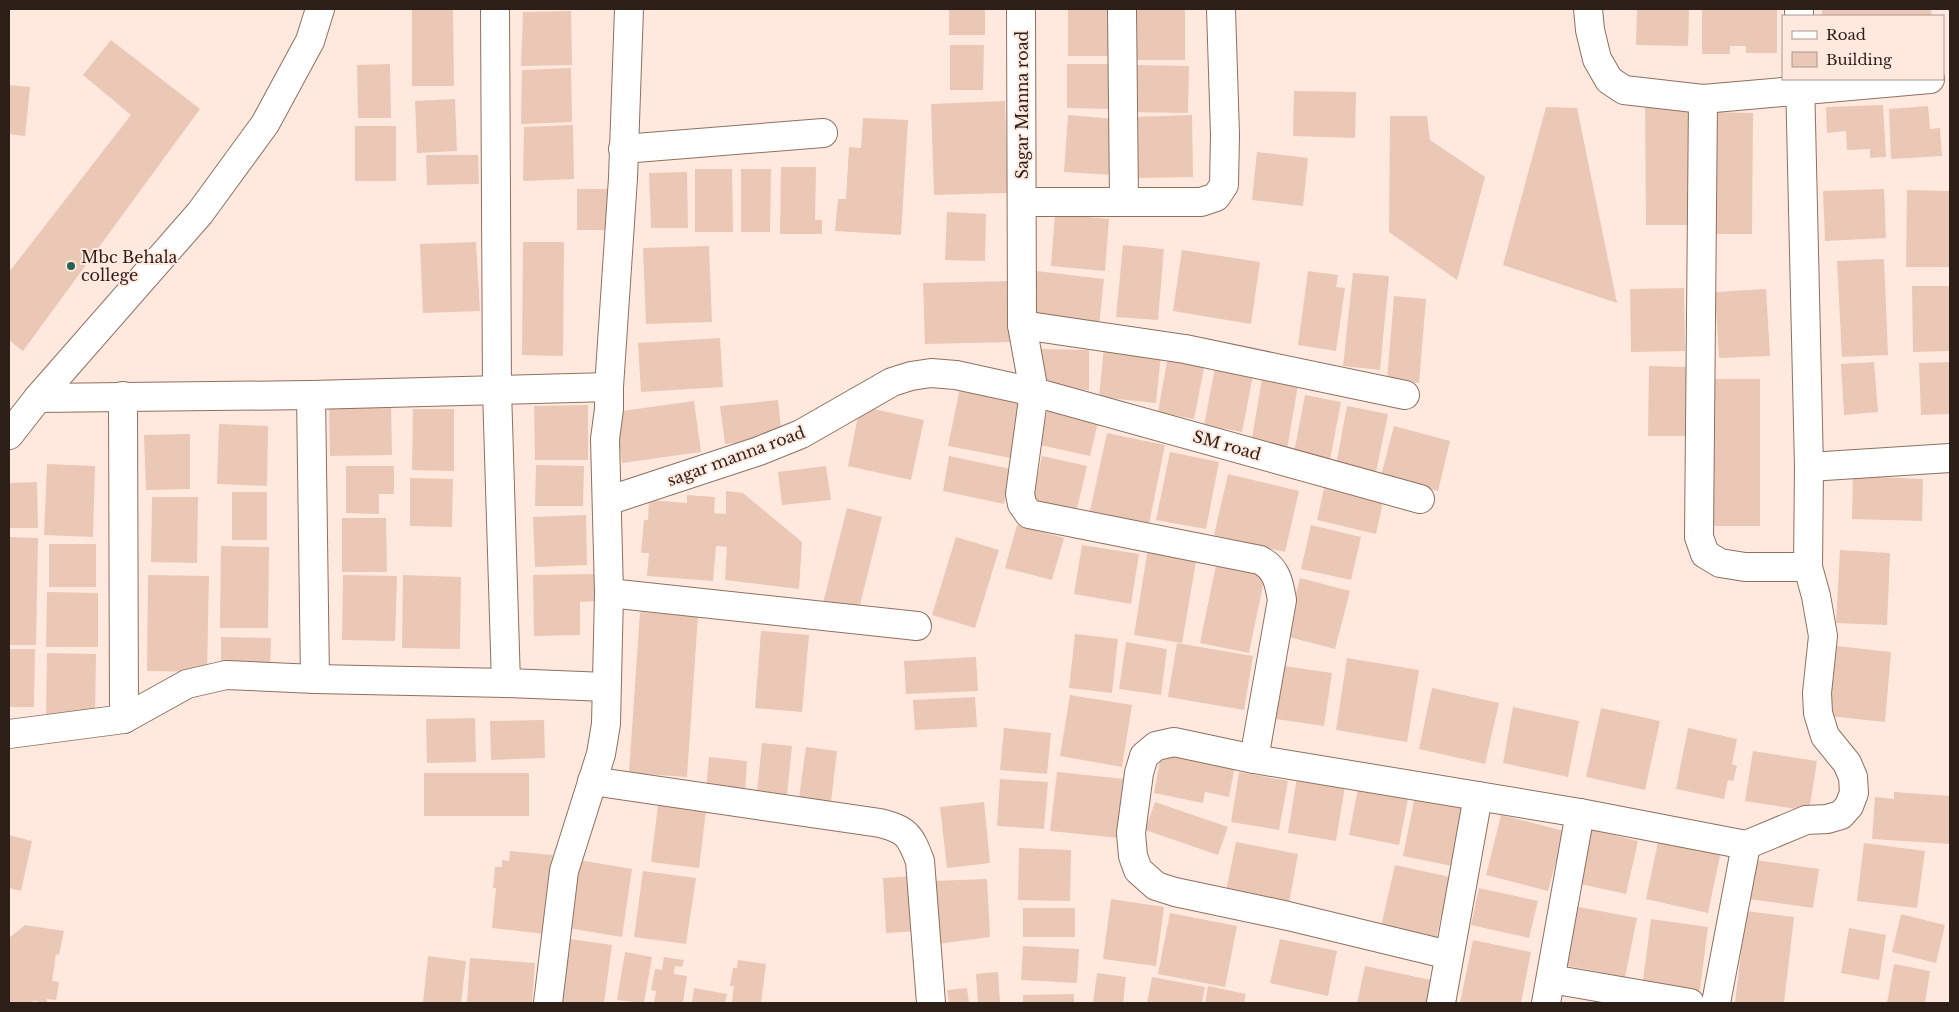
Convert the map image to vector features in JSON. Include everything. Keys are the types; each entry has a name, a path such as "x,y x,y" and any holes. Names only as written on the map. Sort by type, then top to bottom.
{"street":[{"path":"9,435 38,398 205,206 265,124 310,41 320,9"},
{"path":"495,9 497,390 506,683"},
{"path":"548,1003 564,871 601,754 606,724 609,593 605,439 609,409 623,178 629,9"},
{"name":"Sagar Manna road","path":"1021,9 1022,325 1034,392 1020,494 1022,504 1030,514 1260,560 1270,565 1278,580 1282,600 1254,759"},
{"path":"1122,9 1124,201"},
{"path":"1022,202 1201,202 1216,198 1224,185 1225,135 1222,9"},
{"path":"1588,9 1590,30 1597,60 1610,80 1624,90 1703,99 1801,84 1904,80"},
{"path":"1450,954 1175,892 1156,886 1138,870 1133,856 1131,833 1139,773 1144,756 1156,746 1174,742 1254,759 1580,813 1746,845 1806,820 1828,819 1841,815 1849,806 1854,793 1853,777 1847,763 1825,736 1818,713 1817,693 1823,636 1808,567 1810,467 1801,84"},
{"path":"1703,99 1699,537 1705,554 1720,563 1745,567 1808,567"},
{"path":"623,149 823,133"},
{"path":"1022,325 1185,348 1405,395"},
{"name":"sagar manna road","path":"606,501 758,451 801,434 892,382 911,376 931,373 956,375 1034,392"},
{"path":"38,398 311,395 609,387"},
{"name":"SM road","path":"1034,392 1420,499"},
{"path":"311,395 315,679"},
{"path":"123,396 124,719"},
{"path":"1810,467 1950,458"},
{"path":"609,593 917,626"},
{"path":"9,734 124,719 187,684 226,674 315,679 606,687"},
{"path":"592,781 880,823 896,827 912,839 920,861 931,1003"},
{"path":"1441,1003 1478,796"},
{"path":"1580,813 1548,991 1690,1003"},
{"path":"1716,1003 1746,845"}],"building":[{"path":"412,9 453,9 454,86 412,86"},
{"path":"949,9 985,9 985,35 949,35"},
{"path":"1068,9 1117,10 1117,56 1068,56"},
{"path":"1127,9 1185,9 1185,60 1127,60"},
{"path":"1637,9 1689,9 1688,46 1636,45"},
{"path":"1702,9 1777,9 1777,53 1746,53 1746,46 1730,46 1730,54 1702,54"},
{"path":"1822,9 1931,9 1932,15 1822,15"},
{"path":"571,11 572,65 521,66 523,12"},
{"path":"111,40 200,109 23,351 9,340 9,272 131,115 83,75"},
{"path":"950,45 984,45 983,90 950,90"},
{"path":"390,64 391,118 358,118 357,65"},
{"path":"1067,64 1115,64 1114,109 1067,108"},
{"path":"1132,65 1189,66 1188,113 1131,112"},
{"path":"571,68 572,122 521,124 522,70"},
{"path":"9,85 30,87 25,136 9,134"},
{"path":"1294,91 1356,92 1355,138 1293,136"},
{"path":"455,99 457,151 417,153 415,101"},
{"path":"1005,101 1008,193 934,195 931,104"},
{"path":"1883,105 1886,157 1870,158 1870,149 1847,150 1846,131 1827,133 1826,107"},
{"path":"1928,106 1930,129 1940,128 1942,156 1891,159 1889,109"},
{"path":"1546,107 1577,108 1617,303 1503,265"},
{"path":"1645,107 1695,107 1696,225 1646,225"},
{"path":"1713,112 1753,113 1752,234 1713,234"},
{"path":"1068,115 1116,119 1112,175 1064,172"},
{"path":"1192,115 1193,177 1135,178 1133,117"},
{"path":"1390,116 1427,116 1430,140 1485,177 1457,280 1389,232"},
{"path":"863,118 908,120 901,235 835,231 838,199 846,199 849,147 861,148"},
{"path":"573,125 574,179 523,181 524,127"},
{"path":"355,126 396,126 396,181 355,181"},
{"path":"1257,152 1308,158 1303,206 1252,200"},
{"path":"426,155 478,155 479,184 427,185"},
{"path":"781,167 816,167 815,220 822,220 822,234 780,234"},
{"path":"695,169 732,169 733,232 695,232"},
{"path":"741,169 771,169 770,232 741,232"},
{"path":"687,172 688,228 651,228 649,173"},
{"path":"577,189 613,189 613,230 577,230"},
{"path":"1884,189 1886,238 1825,241 1823,191"},
{"path":"1907,190 1950,191 1950,267 1906,267"},
{"path":"947,212 986,214 985,261 945,260"},
{"path":"1055,214 1109,219 1105,271 1051,266"},
{"path":"476,242 480,311 423,313 420,244"},
{"path":"523,242 564,242 563,356 522,355"},
{"path":"1123,245 1164,249 1158,320 1116,317"},
{"path":"709,246 712,322 646,324 643,248"},
{"path":"1182,250 1260,262 1251,324 1173,311"},
{"path":"1884,259 1888,355 1842,357 1837,261"},
{"path":"1036,271 1104,279 1099,326 1030,317"},
{"path":"1308,271 1338,275 1336,287 1345,288 1336,351 1298,345"},
{"path":"1353,273 1389,276 1380,370 1343,366"},
{"path":"1013,281 1014,342 925,344 923,283"},
{"path":"1912,286 1950,286 1950,351 1913,352"},
{"path":"1684,288 1685,351 1631,352 1630,289"},
{"path":"1766,289 1770,356 1719,358 1715,292"},
{"path":"1394,296 1426,299 1419,383 1387,380"},
{"path":"720,338 723,387 641,392 638,343"},
{"path":"1104,347 1161,354 1156,403 1099,397"},
{"path":"1041,349 1089,350 1089,390 1040,389"},
{"path":"1168,356 1205,363 1194,419 1158,412"},
{"path":"1874,362 1878,412 1844,415 1841,364"},
{"path":"1950,362 1950,414 1921,415 1919,363"},
{"path":"1649,366 1688,367 1687,436 1648,436"},
{"path":"1215,368 1253,375 1242,432 1204,425"},
{"path":"1262,379 1298,385 1287,450 1251,444"},
{"path":"1709,379 1760,379 1760,526 1708,526"},
{"path":"960,388 1022,401 1011,458 948,446"},
{"path":"1305,395 1341,402 1329,465 1293,458"},
{"path":"778,400 782,438 725,444 720,406"},
{"path":"694,401 701,452 622,463 615,412"},
{"path":"391,403 392,455 330,456 329,404"},
{"path":"588,405 588,460 535,460 534,406"},
{"path":"860,406 924,420 911,480 848,466"},
{"path":"1347,406 1388,414 1376,472 1336,465"},
{"path":"1048,407 1099,418 1090,456 1040,445"},
{"path":"413,409 454,409 454,471 412,470"},
{"path":"219,424 268,426 267,486 217,484"},
{"path":"1394,426 1450,441 1438,491 1381,476"},
{"path":"1107,433 1165,445 1149,524 1090,511"},
{"path":"190,434 190,489 146,490 144,435"},
{"path":"1170,452 1219,462 1206,529 1156,520"},
{"path":"949,456 1011,469 1004,504 943,491"},
{"path":"1042,456 1087,466 1076,513 1032,503"},
{"path":"47,464 95,466 93,537 44,535"},
{"path":"536,465 584,466 583,506 535,506"},
{"path":"346,466 394,466 394,494 379,494 379,514 346,513"},
{"path":"826,466 831,500 782,505 778,472"},
{"path":"1228,474 1299,491 1285,552 1214,535"},
{"path":"1853,476 1923,479 1922,521 1852,519"},
{"path":"410,478 453,479 452,527 410,526"},
{"path":"37,482 38,528 9,528 9,483"},
{"path":"1325,484 1384,497 1376,534 1317,520"},
{"path":"726,491 743,493 802,542 799,589 725,580 727,547 716,546 713,581 647,576 649,553 641,553 644,520 648,520 649,500 687,503 687,495 715,497 714,513 726,514"},
{"path":"232,492 267,492 267,540 232,540"},
{"path":"152,497 198,497 197,563 151,562"},
{"path":"847,508 882,517 858,613 823,603"},
{"path":"586,515 587,565 535,567 533,517"},
{"path":"342,518 386,518 387,572 342,572"},
{"path":"1017,525 1064,538 1052,580 1005,568"},
{"path":"1311,525 1361,537 1351,580 1301,569"},
{"path":"9,537 38,538 36,645 9,645"},
{"path":"956,537 999,550 975,628 932,615"},
{"path":"49,544 96,544 96,587 49,587"},
{"path":"1082,545 1139,554 1131,604 1074,594"},
{"path":"221,546 269,547 268,628 220,628"},
{"path":"1148,548 1197,556 1182,643 1134,635"},
{"path":"1840,550 1890,553 1887,625 1836,623"},
{"path":"1216,565 1265,576 1249,653 1200,643"},
{"path":"595,574 596,601 580,602 580,635 534,636 533,575"},
{"path":"148,575 209,576 207,672 147,671"},
{"path":"343,575 397,576 395,641 342,640"},
{"path":"403,575 461,577 460,649 402,648"},
{"path":"1300,578 1350,591 1335,649 1285,636"},
{"path":"47,592 98,593 98,647 46,647"},
{"path":"640,612 698,616 687,777 629,773"},
{"path":"761,631 809,635 802,712 755,708"},
{"path":"1075,634 1118,639 1112,693 1069,688"},
{"path":"221,637 271,638 270,669 221,668"},
{"path":"1126,642 1167,649 1161,695 1119,689"},
{"path":"1177,643 1253,656 1244,710 1168,697"},
{"path":"1836,646 1891,652 1885,722 1829,716"},
{"path":"9,649 35,649 34,707 9,707"},
{"path":"47,653 96,654 95,715 46,714"},
{"path":"976,657 978,691 906,694 904,661"},
{"path":"1347,658 1419,670 1407,742 1336,730"},
{"path":"1284,666 1332,673 1324,726 1276,719"},
{"path":"1432,688 1499,703 1485,764 1419,749"},
{"path":"1070,695 1132,705 1122,767 1060,756"},
{"path":"975,697 977,727 915,730 913,700"},
{"path":"1513,707 1579,721 1568,777 1503,763"},
{"path":"1601,708 1660,721 1645,790 1586,777"},
{"path":"475,718 476,762 427,763 426,719"},
{"path":"544,720 545,758 491,760 490,721"},
{"path":"1004,728 1051,733 1047,774 1000,770"},
{"path":"1688,728 1737,739 1732,764 1737,766 1733,781 1728,780 1724,799 1676,789"},
{"path":"762,743 792,746 787,795 757,792"},
{"path":"806,747 837,751 831,802 799,798"},
{"path":"1162,751 1235,766 1229,797 1205,792 1203,803 1154,793"},
{"path":"1753,751 1817,761 1809,811 1745,801"},
{"path":"709,757 747,761 745,793 706,789"},
{"path":"1057,772 1125,779 1119,838 1050,831"},
{"path":"1239,772 1288,781 1279,830 1231,822"},
{"path":"424,773 529,773 529,816 424,816"},
{"path":"1297,777 1345,786 1336,841 1288,833"},
{"path":"1000,779 1048,782 1044,829 997,826"},
{"path":"1358,789 1408,799 1399,845 1349,835"},
{"path":"1894,792 1950,796 1950,844 1872,839 1875,797 1894,799"},
{"path":"1415,796 1464,806 1452,866 1403,856"},
{"path":"984,802 990,863 947,868 940,807"},
{"path":"1155,802 1228,827 1218,855 1145,830"},
{"path":"658,805 706,811 699,868 651,862"},
{"path":"1501,815 1564,831 1548,891 1486,875"},
{"path":"1589,829 1638,841 1626,894 1576,883"},
{"path":"9,835 32,841 21,891 9,888"},
{"path":"1659,837 1721,851 1708,913 1646,899"},
{"path":"1236,842 1298,854 1289,903 1226,891"},
{"path":"1864,843 1925,851 1917,908 1857,901"},
{"path":"1019,848 1071,850 1070,901 1018,900"},
{"path":"510,851 553,855 545,934 492,928 496,888 493,888 495,867 502,867 502,860 509,861"},
{"path":"579,860 632,869 622,937 568,928"},
{"path":"1755,860 1819,869 1813,908 1749,899"},
{"path":"1395,865 1450,877 1435,943 1380,931"},
{"path":"643,871 696,878 686,944 634,937"},
{"path":"915,876 919,931 886,933 883,878"},
{"path":"987,879 990,937 938,944 932,881"},
{"path":"1479,888 1538,901 1529,938 1471,925"},
{"path":"1111,899 1164,907 1156,966 1103,959"},
{"path":"1574,906 1637,918 1625,977 1563,965"},
{"path":"1023,908 1075,908 1075,937 1023,937"},
{"path":"1746,911 1794,917 1784,1003 1735,1003"},
{"path":"1170,913 1237,926 1225,987 1158,974"},
{"path":"1901,914 1945,925 1936,963 1892,952"},
{"path":"1651,919 1708,927 1699,996 1642,988"},
{"path":"25,925 64,931 59,955 56,954 52,981 59,982 56,1000 47,999 47,1003 33,1001 33,1003 9,1002 9,938"},
{"path":"1849,928 1886,935 1879,980 1841,973"},
{"path":"570,939 612,945 604,1003 561,1003"},
{"path":"1280,939 1337,951 1328,996 1270,983"},
{"path":"1473,940 1531,952 1521,1003 1460,1003"},
{"path":"1023,946 1079,949 1077,983 1021,980"},
{"path":"625,952 652,957 644,1003 617,1000"},
{"path":"428,956 466,961 461,1003 423,1003"},
{"path":"664,957 684,960 682,967 675,966 674,974 687,976 683,1003 654,1003 656,991 651,990 655,969 662,970"},
{"path":"470,958 535,963 532,1003 467,1003"},
{"path":"738,960 766,964 761,1003 732,1003 734,986 730,986 733,968 737,968"},
{"path":"1894,964 1930,971 1925,1003 1887,1003"},
{"path":"1365,966 1431,980 1426,1003 1357,1003"},
{"path":"998,972 1000,1003 978,1003 976,974"},
{"path":"1097,973 1126,977 1123,1003 1093,1003"},
{"path":"1152,977 1205,987 1202,1003 1147,1003"},
{"path":"1208,986 1246,994 1244,1003 1205,1003"},
{"path":"694,988 727,994 725,1003 692,1003"},
{"path":"967,988 969,1003 949,1003 947,990"},
{"path":"1074,994 1074,1003 1023,1003 1023,995"}],"place":[{"name":"Mbc Behala college","path":"71,266"}]}
